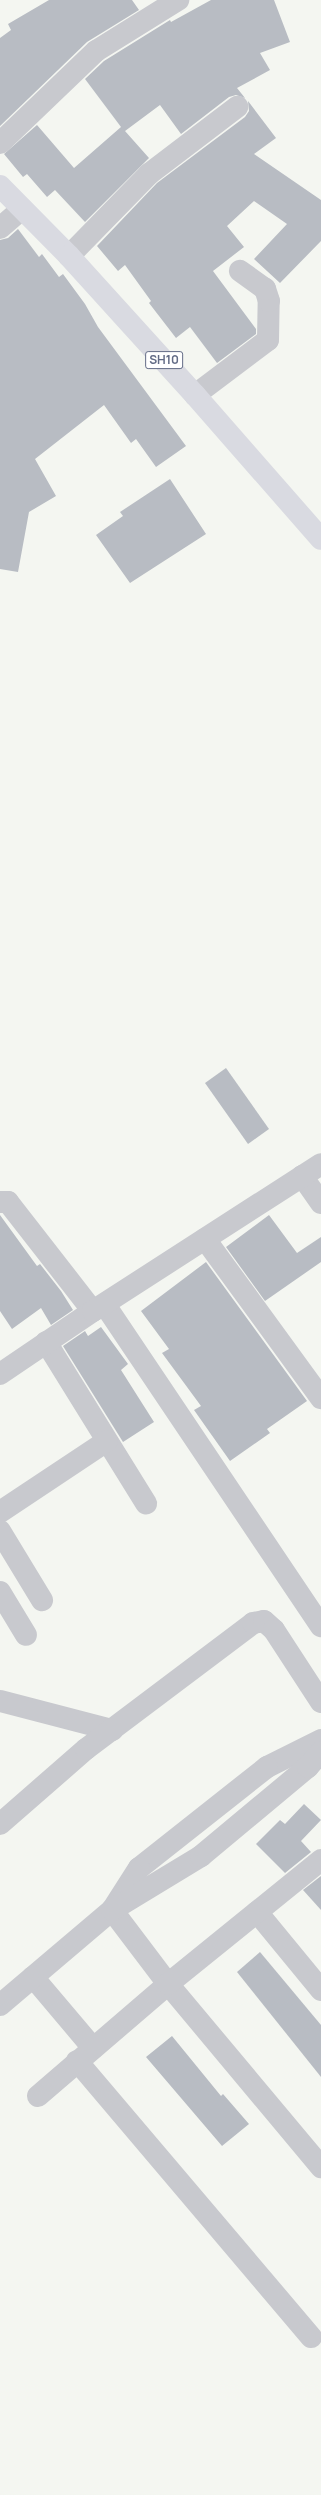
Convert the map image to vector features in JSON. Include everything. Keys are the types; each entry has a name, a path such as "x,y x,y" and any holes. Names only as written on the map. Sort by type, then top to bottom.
{"main road":[{"name":"SH10","path":"0,186 69,256 195,395 321,539"}],"street":[{"path":"0,144 96,51 178,0"},
{"path":"69,256 149,174 237,106"},
{"path":"0,228 22,209"},
{"path":"195,395 268,340 269,301 265,289 240,271"},
{"path":"0,1374 46,1342 321,1164"},
{"path":"302,1176 321,1203"},
{"path":"0,1202 8,1202 99,1308 321,1626"},
{"path":"205,1239 321,1398"},
{"path":"46,1342 146,1503"},
{"path":"0,1512 107,1441"},
{"path":"0,1532 42,1600"},
{"path":"0,1592 26,1635"},
{"path":"0,1824 86,1749 253,1622 264,1621 274,1630 321,1702"},
{"path":"0,1701 112,1730"},
{"path":"112,1910 139,1868 267,1767 321,1740"},
{"path":"0,2005 112,1910 201,1856 308,1766 321,1752"},
{"path":"38,2096 168,1984 321,1860"},
{"path":"112,1910 168,1984 321,2166"},
{"path":"257,1912 321,1990"},
{"path":"33,1977 85,2054 311,2337"}],"building":[{"path":"49,0 132,0 139,10 87,42 0,126 0,38 11,30 8,24"},
{"path":"211,0 274,0 290,42 260,53 270,70 237,88 245,98 236,95 229,97 181,134 160,105 125,131 149,158 85,222 55,190 47,197 27,174 23,177 4,154 37,125 74,168 121,127 85,79 104,61 170,20 171,22"},
{"path":"248,101 276,138 254,154 321,200 321,241 280,283 254,259 287,224 254,201 227,226 244,247 213,271 256,329 256,334 217,363 190,327 176,338 149,303 151,301 125,265 118,271 97,246 157,183 245,117 249,111"},
{"path":"18,229 39,257 42,254 59,277 63,274 85,304 98,327 186,446 156,467 136,439 131,443 104,405 35,459 56,496 29,512 18,572 0,569 0,240 8,238"},
{"path":"170,479 206,534 130,583 96,535 123,516 120,512"},
{"path":"226,1068 269,1129 248,1144 205,1083"},
{"path":"0,1215 37,1266 40,1264 61,1291 73,1310 51,1325 41,1308 12,1329 0,1311"},
{"path":"269,1215 297,1253 321,1237 321,1262 265,1301 226,1247"},
{"path":"206,1262 307,1401 267,1429 270,1433 230,1461 194,1410 201,1406 162,1353 169,1349 141,1311"},
{"path":"101,1327 128,1364 121,1370 154,1422 123,1442 63,1346 85,1331 88,1336"},
{"path":"304,1804 321,1820 301,1841 311,1852 285,1873 256,1844 280,1820 285,1824"},
{"path":"321,1876 321,1910 303,1890"},
{"path":"260,1952 321,2025 321,2077 237,1972"},
{"path":"172,2036 221,2096 223,2094 249,2124 222,2146 146,2057"}]}
